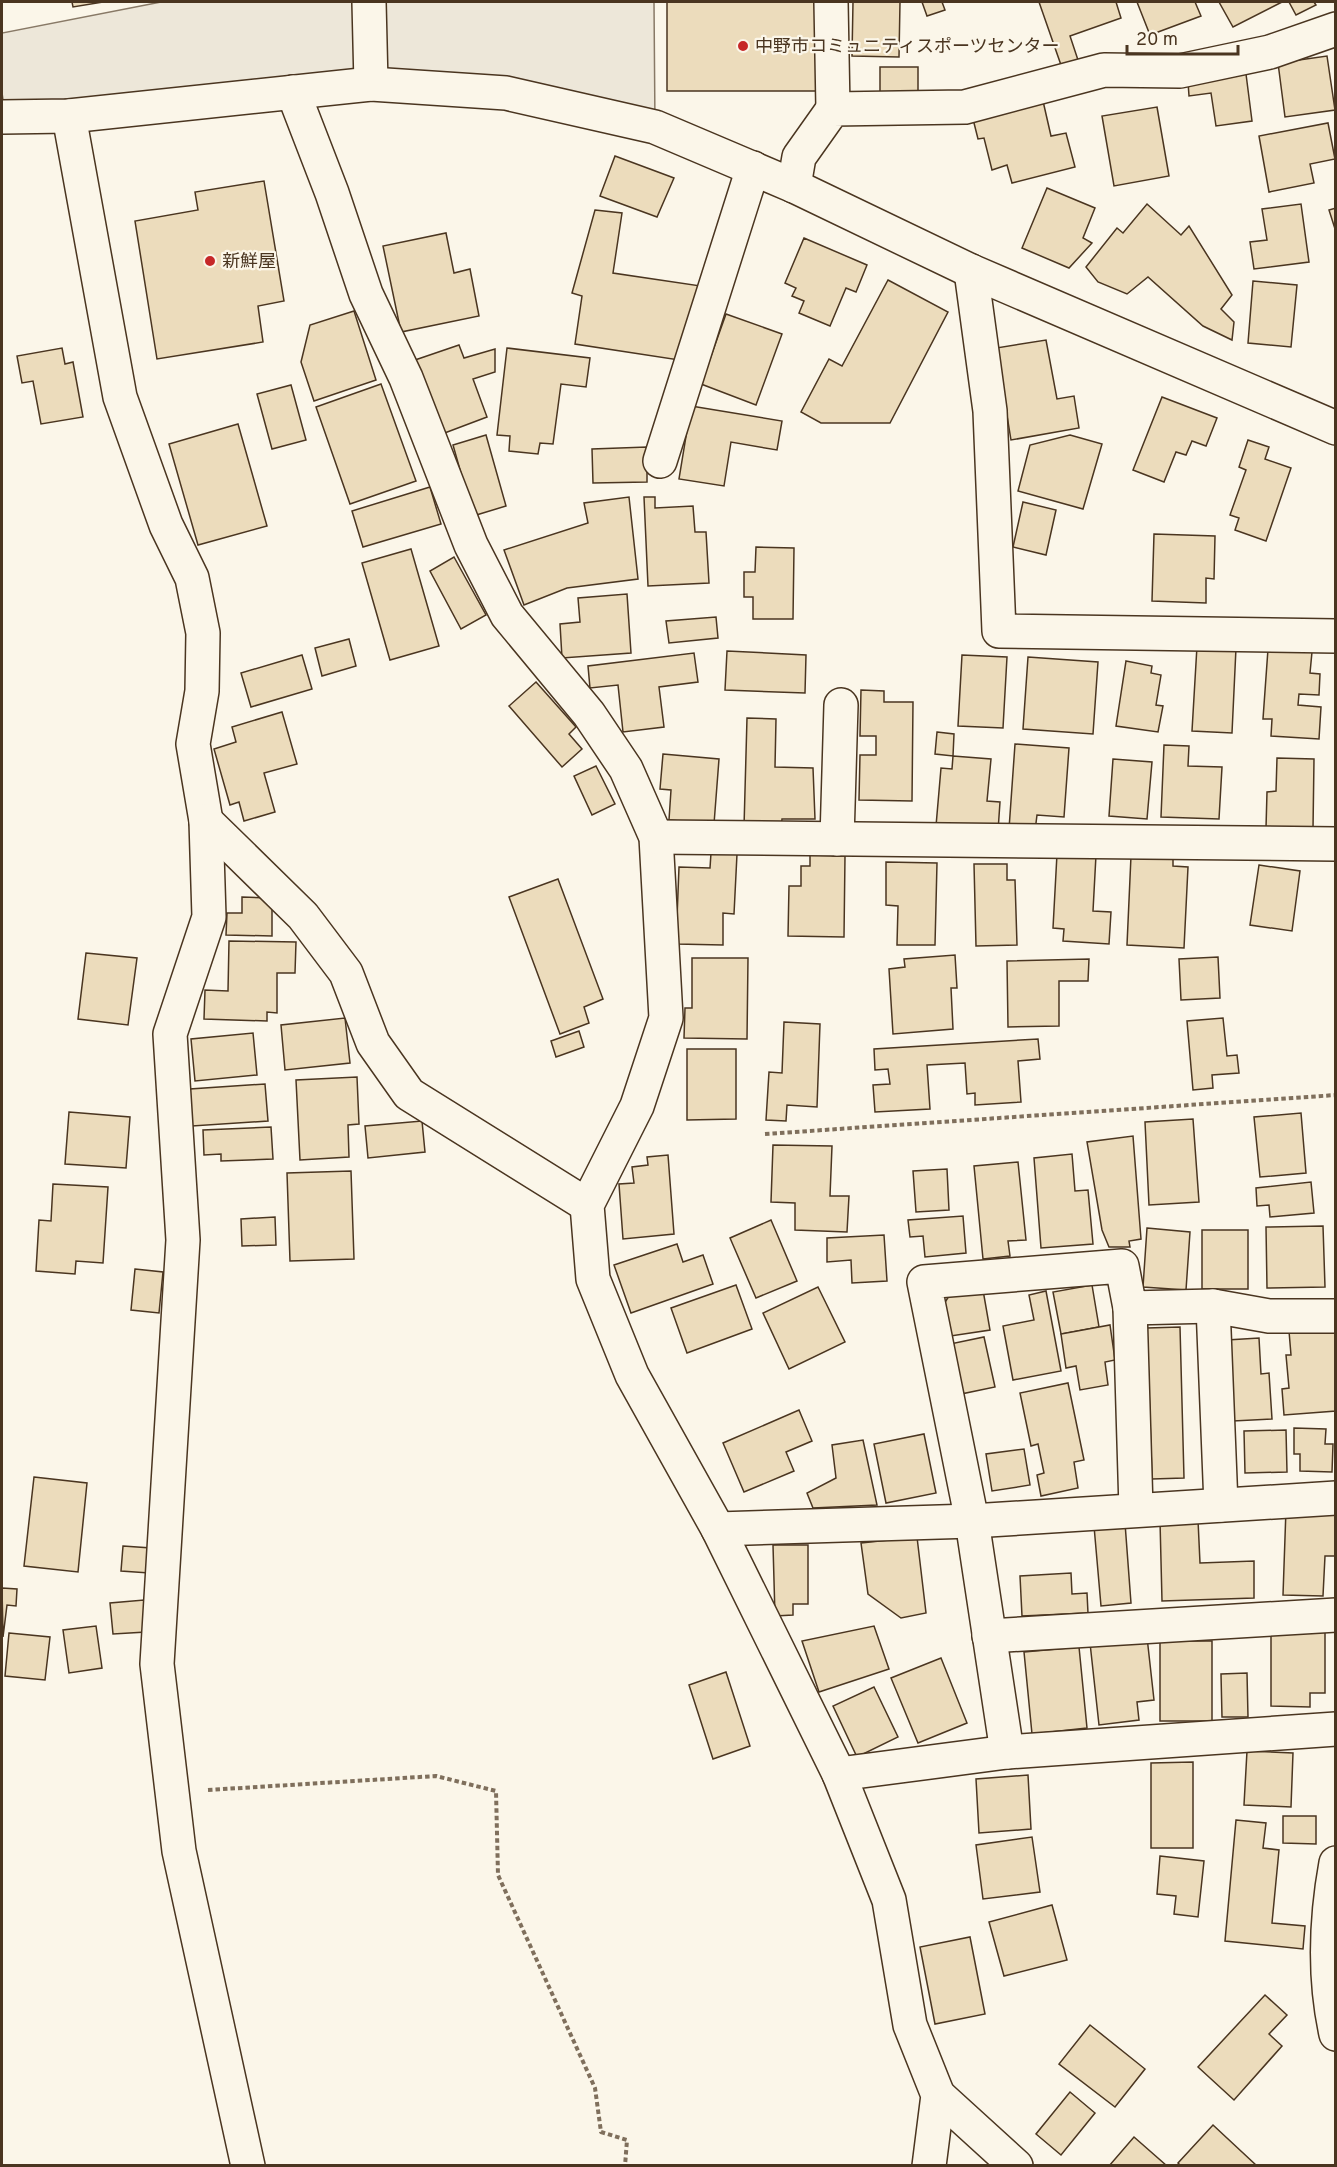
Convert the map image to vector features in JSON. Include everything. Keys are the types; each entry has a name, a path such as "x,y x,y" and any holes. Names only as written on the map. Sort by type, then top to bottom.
{"street":[{"path":"369,2 371,84"},
{"path":"794,186 800,156 833,109 831,2"},
{"path":"833,109 966,107 1104,70 1180,71 1270,52 1335,29"},
{"path":"2,117 69,116 371,84 518,96 655,127 794,186 971,271 1335,428"},
{"path":"293,92 332,193 366,294 406,378 471,545 507,615 589,714 626,769 656,837 666,1018 638,1106 587,1205 593,1279 632,1375 718,1529 839,1774 889,1900 910,2025 938,2096 1016,2166"},
{"path":"69,116 120,397 166,525 192,578 203,633 202,691 193,744 206,821 209,917 170,1034 183,1240 157,1664 179,1851 248,2166"},
{"path":"660,461 753,168"},
{"path":"971,271 990,411 999,631 1335,636"},
{"path":"837,839 841,705"},
{"path":"206,821 303,916 346,973 373,1042 409,1094 587,1205"},
{"path":"656,837 1335,844"},
{"path":"1007,1752 972,1521 924,1282 1122,1266 1130,1308 1136,1509"},
{"path":"1130,1308 1214,1305 1269,1316 1335,1316"},
{"path":"1214,1305 1221,1505"},
{"path":"718,1529 972,1521 1335,1498"},
{"path":"989,1636 1335,1615"},
{"path":"839,1774 1007,1752 1335,1729"},
{"path":"1335,1863 1328,1906 1331,2012 1335,2034"},
{"path":"929,2166 938,2096"}],"path":[{"path":"765,1134 1335,1095"},
{"path":"171,1792 436,1776 496,1791 498,1875 595,2088 601,2132 627,2140 626,2166"}],"shaded area":[{"path":"161,2 654,2 655,127 506,93 6,117 2,93 2,33"}],"building":[{"path":"72,2 103,2 73,7"},
{"name":"中野市コミュニティスポーツセンター","path":"667,2 819,2 819,91 667,91"},
{"path":"853,2 900,2 899,57 852,56"},
{"path":"922,2 942,2 945,10 927,16"},
{"path":"1039,2 1116,2 1121,18 1070,36 1078,60 1061,65"},
{"path":"1137,2 1195,2 1201,16 1150,35"},
{"path":"1219,2 1282,2 1233,27"},
{"path":"1289,2 1314,2 1316,5 1296,15"},
{"path":"1327,56 1335,110 1285,117 1278,63"},
{"path":"880,67 918,67 918,95 880,96"},
{"path":"1246,74 1252,121 1216,126 1211,93 1189,96 1188,82"},
{"path":"1043,101 1051,136 1066,133 1075,167 1012,183 1007,165 992,170 984,138 978,139 973,119"},
{"path":"1157,107 1169,176 1114,186 1102,116"},
{"path":"1328,123 1335,159 1310,164 1314,183 1269,192 1259,136"},
{"path":"615,156 674,178 657,217 600,196"},
{"name":"新鮮屋","path":"264,181 284,301 258,306 263,342 157,359 135,221 198,210 195,192"},
{"path":"1047,188 1095,208 1083,238 1092,243 1069,268 1022,248"},
{"path":"1147,204 1181,235 1189,226 1232,295 1221,309 1234,322 1232,340 1203,326 1148,277 1127,294 1098,282 1086,267 1117,228 1123,233"},
{"path":"1301,204 1309,262 1254,269 1250,242 1267,240 1262,209"},
{"path":"1336,208 1336,232 1329,210"},
{"path":"595,210 622,213 613,273 701,286 679,360 575,344 582,296 572,293"},
{"path":"446,233 454,273 470,269 479,316 401,332 383,246"},
{"path":"804,238 867,265 856,292 846,288 830,326 799,313 804,301 792,296 796,288 785,283"},
{"path":"888,280 948,312 890,423 821,423 801,412 829,359 842,366"},
{"path":"1253,281 1297,285 1291,347 1248,343"},
{"path":"354,311 376,380 314,401 301,362 310,325"},
{"path":"726,314 782,334 756,405 701,384"},
{"path":"1046,340 1057,399 1074,396 1079,428 1011,440 996,348"},
{"path":"459,345 464,358 495,349 495,372 473,379 487,417 442,434 415,360"},
{"path":"62,348 65,364 73,362 83,417 41,424 33,381 22,383 17,356"},
{"path":"507,348 590,358 586,387 561,384 553,444 540,443 538,454 509,451 510,436 497,435"},
{"path":"381,384 416,481 350,504 316,407"},
{"path":"291,385 306,440 272,449 257,394"},
{"path":"1162,397 1217,418 1206,446 1192,441 1186,455 1176,452 1164,482 1133,470"},
{"path":"691,406 782,421 777,450 731,442 724,486 679,479"},
{"path":"238,424 267,526 198,545 169,444"},
{"path":"486,435 506,506 473,516 453,445"},
{"path":"1070,435 1102,444 1083,509 1018,491 1030,445"},
{"path":"1248,440 1269,447 1265,459 1291,468 1266,541 1235,530 1239,518 1230,515 1246,470 1239,467"},
{"path":"647,447 647,482 593,483 592,449"},
{"path":"430,487 441,524 363,547 352,511"},
{"path":"629,497 638,579 567,588 524,605 504,550 588,523 584,503"},
{"path":"644,497 655,497 655,508 693,506 695,532 706,532 709,583 648,586"},
{"path":"1023,502 1056,510 1046,555 1013,547"},
{"path":"1154,534 1215,536 1214,579 1206,578 1206,603 1152,601"},
{"path":"756,547 794,548 793,619 753,619 753,597 744,597 744,572 755,572"},
{"path":"411,549 439,646 390,660 362,563"},
{"path":"454,557 486,615 461,629 430,571"},
{"path":"627,594 631,653 562,658 560,624 580,622 578,598"},
{"path":"716,617 718,638 669,643 666,621"},
{"path":"349,639 356,666 322,676 315,648"},
{"path":"1197,646 1236,648 1232,733 1192,731"},
{"path":"1268,649 1312,652 1310,673 1320,674 1319,695 1299,694 1298,705 1321,707 1319,739 1271,736 1272,719 1263,719"},
{"path":"727,651 806,655 805,693 725,690"},
{"path":"694,653 698,682 659,687 664,727 623,732 618,685 590,688 588,666"},
{"path":"302,655 312,689 251,707 241,673"},
{"path":"962,655 1007,657 1003,728 958,726"},
{"path":"1028,657 1098,662 1093,734 1023,729"},
{"path":"1126,661 1152,666 1151,673 1161,675 1156,705 1163,706 1158,732 1116,726"},
{"path":"536,682 576,727 569,734 582,749 562,767 509,706"},
{"path":"861,690 884,691 884,702 913,702 912,801 859,800 860,755 876,755 876,736 860,736"},
{"path":"282,712 297,764 264,773 275,812 244,821 239,802 230,805 214,749 236,742 232,727"},
{"path":"747,718 776,719 775,767 813,768 815,819 782,819 781,828 744,827"},
{"path":"937,732 954,734 953,756 935,754"},
{"path":"1015,744 1069,748 1064,817 1037,815 1035,831 1009,829"},
{"path":"1164,745 1189,746 1188,766 1222,767 1219,819 1161,817"},
{"path":"663,754 719,759 714,824 669,820 671,790 660,789"},
{"path":"953,756 991,759 987,801 1000,802 998,831 936,826 941,768 952,769"},
{"path":"1277,758 1314,759 1313,829 1266,828 1267,792 1276,791"},
{"path":"1113,759 1152,762 1147,819 1109,816"},
{"path":"596,766 615,804 592,815 574,776"},
{"path":"711,853 737,854 734,914 723,913 723,945 676,944 679,867 710,868"},
{"path":"1057,854 1096,855 1093,911 1111,912 1109,944 1063,941 1064,929 1053,928"},
{"path":"810,855 845,856 844,937 788,936 789,886 801,886 801,866 810,866"},
{"path":"1131,856 1173,857 1173,866 1188,867 1184,948 1127,945"},
{"path":"886,862 937,863 935,945 897,945 898,906 886,905"},
{"path":"974,864 1007,864 1007,880 1015,880 1017,945 976,946"},
{"path":"1259,865 1300,871 1292,931 1250,925"},
{"path":"558,879 603,999 584,1007 589,1023 560,1034 509,897"},
{"path":"242,897 272,898 272,936 226,935 227,913 242,913"},
{"path":"229,941 296,942 295,973 277,973 277,1013 267,1012 267,1021 204,1019 205,990 228,991"},
{"path":"86,953 137,958 128,1025 78,1019"},
{"path":"955,955 957,988 951,988 953,1029 893,1034 889,969 905,967 904,959"},
{"path":"1218,957 1220,998 1181,1000 1179,959"},
{"path":"692,958 748,958 747,1039 684,1038 685,1008 692,1008"},
{"path":"1089,959 1088,981 1059,981 1059,1026 1008,1027 1007,961"},
{"path":"345,1018 350,1063 285,1070 281,1025"},
{"path":"1223,1018 1227,1056 1237,1055 1239,1073 1212,1075 1213,1088 1193,1090 1187,1021"},
{"path":"784,1022 820,1024 817,1107 787,1105 786,1121 766,1120 769,1072 782,1073"},
{"path":"579,1031 584,1047 556,1057 551,1041"},
{"path":"253,1033 257,1075 195,1081 191,1039"},
{"path":"1038,1039 1040,1059 1018,1061 1021,1102 975,1105 975,1093 967,1094 965,1063 927,1065 930,1109 875,1112 873,1085 890,1084 888,1069 875,1070 874,1049"},
{"path":"687,1049 736,1049 736,1119 687,1120"},
{"path":"357,1077 359,1124 348,1125 349,1157 300,1160 296,1080"},
{"path":"265,1084 268,1121 192,1126 190,1089"},
{"path":"69,1112 130,1117 126,1168 65,1164"},
{"path":"1301,1113 1306,1173 1260,1177 1254,1117"},
{"path":"1193,1119 1199,1202 1149,1205 1145,1122"},
{"path":"422,1121 425,1152 368,1158 365,1126"},
{"path":"271,1127 273,1159 221,1161 221,1154 204,1155 203,1130"},
{"path":"1133,1136 1141,1239 1129,1241 1130,1247 1109,1247 1102,1230 1087,1142"},
{"path":"773,1145 832,1146 830,1196 849,1196 847,1232 795,1230 795,1203 771,1202"},
{"path":"1072,1154 1075,1191 1088,1190 1093,1244 1041,1248 1034,1158"},
{"path":"668,1155 674,1234 623,1239 619,1184 634,1183 632,1167 648,1165 647,1157"},
{"path":"1018,1162 1026,1240 1008,1241 1010,1256 983,1259 974,1166"},
{"path":"947,1169 949,1210 916,1212 913,1171"},
{"path":"351,1171 354,1259 290,1261 287,1173"},
{"path":"1311,1182 1314,1213 1270,1217 1269,1205 1257,1206 1256,1188"},
{"path":"53,1184 108,1187 103,1263 76,1261 75,1274 36,1271 39,1220 51,1221"},
{"path":"963,1216 966,1253 925,1257 923,1236 910,1237 908,1220"},
{"path":"275,1217 276,1245 242,1246 241,1219"},
{"path":"771,1220 797,1281 756,1298 730,1238"},
{"path":"1323,1226 1325,1287 1267,1288 1266,1227"},
{"path":"1147,1228 1190,1232 1186,1290 1143,1287"},
{"path":"1202,1230 1248,1230 1248,1289 1202,1289"},
{"path":"884,1235 887,1281 852,1283 851,1260 827,1262 827,1238"},
{"path":"677,1244 683,1262 703,1255 713,1284 631,1313 614,1265"},
{"path":"135,1269 163,1272 159,1313 131,1310"},
{"path":"736,1285 752,1329 687,1353 671,1308"},
{"path":"1092,1285 1099,1327 1061,1334 1053,1292"},
{"path":"818,1287 845,1342 789,1369 763,1313"},
{"path":"983,1290 990,1330 944,1337 940,1310 949,1296"},
{"path":"1046,1291 1061,1371 1013,1380 1003,1326 1034,1320 1029,1295"},
{"path":"1110,1325 1115,1360 1105,1362 1108,1385 1080,1390 1076,1366 1066,1368 1061,1334"},
{"path":"1180,1327 1184,1478 1152,1479 1147,1328"},
{"path":"1335,1327 1336,1411 1284,1415 1282,1389 1289,1388 1286,1355 1291,1355 1289,1331"},
{"path":"984,1337 995,1387 961,1394 950,1344"},
{"path":"1259,1338 1261,1374 1269,1373 1272,1419 1233,1421 1227,1340"},
{"path":"1068,1383 1084,1460 1074,1462 1078,1488 1041,1496 1037,1475 1044,1473 1038,1444 1031,1446 1020,1393"},
{"path":"799,1410 812,1441 786,1452 794,1471 744,1492 723,1443"},
{"path":"1294,1428 1326,1429 1325,1444 1333,1444 1332,1472 1300,1471 1300,1454 1294,1454"},
{"path":"1286,1430 1287,1472 1245,1473 1244,1431"},
{"path":"924,1434 936,1493 886,1503 874,1444"},
{"path":"863,1440 877,1505 813,1508 807,1493 836,1478 832,1445"},
{"path":"1024,1449 1030,1485 992,1491 986,1454"},
{"path":"34,1477 87,1483 78,1572 24,1566"},
{"path":"1286,1509 1336,1510 1336,1556 1325,1556 1323,1596 1283,1595"},
{"path":"1198,1520 1200,1563 1254,1561 1254,1598 1162,1601 1160,1521"},
{"path":"1125,1523 1131,1603 1101,1606 1094,1526"},
{"path":"917,1537 926,1613 901,1618 868,1594 861,1543"},
{"path":"773,1545 808,1545 808,1604 793,1604 793,1615 775,1616"},
{"path":"123,1546 151,1548 149,1573 121,1571"},
{"path":"1071,1573 1072,1594 1087,1593 1088,1613 1022,1616 1020,1576"},
{"path":"2,1588 17,1589 16,1606 7,1605 3,1637"},
{"path":"144,1600 146,1632 113,1634 110,1603"},
{"path":"96,1626 102,1668 69,1673 63,1630"},
{"path":"874,1626 889,1669 819,1692 802,1641"},
{"path":"1271,1631 1325,1631 1325,1693 1310,1693 1310,1707 1271,1706"},
{"path":"9,1633 50,1637 45,1680 5,1676"},
{"path":"1147,1637 1154,1700 1137,1702 1139,1720 1099,1725 1090,1643"},
{"path":"1160,1641 1212,1641 1212,1721 1160,1721"},
{"path":"1079,1647 1087,1728 1032,1734 1024,1652"},
{"path":"941,1658 967,1723 918,1743 891,1678"},
{"path":"726,1672 750,1746 713,1759 689,1685"},
{"path":"1247,1673 1248,1717 1222,1717 1221,1674"},
{"path":"874,1687 898,1737 857,1757 833,1706"},
{"path":"1247,1751 1293,1753 1291,1807 1244,1805"},
{"path":"1193,1762 1193,1848 1151,1848 1151,1763"},
{"path":"1028,1775 1031,1829 979,1833 976,1779"},
{"path":"1283,1816 1316,1816 1316,1844 1283,1843"},
{"path":"1236,1820 1266,1823 1263,1848 1279,1850 1272,1923 1305,1926 1303,1949 1225,1941"},
{"path":"1032,1837 1040,1892 983,1899 976,1845"},
{"path":"1160,1856 1204,1861 1198,1917 1174,1914 1176,1896 1157,1894"},
{"path":"1052,1905 1067,1960 1004,1976 989,1922"},
{"path":"970,1937 985,2014 935,2024 920,1947"},
{"path":"1265,1995 1287,2015 1269,2034 1282,2046 1234,2100 1198,2067"},
{"path":"1090,2025 1145,2069 1115,2107 1059,2064"},
{"path":"1070,2092 1095,2113 1061,2155 1036,2134"},
{"path":"1213,2125 1257,2166 1181,2166 1178,2163"},
{"path":"1134,2137 1167,2166 1109,2166"}],"place":[{"name":"中野市コミュニティスポーツセンター","path":"743,46"},
{"name":"新鮮屋","path":"210,261"}]}
